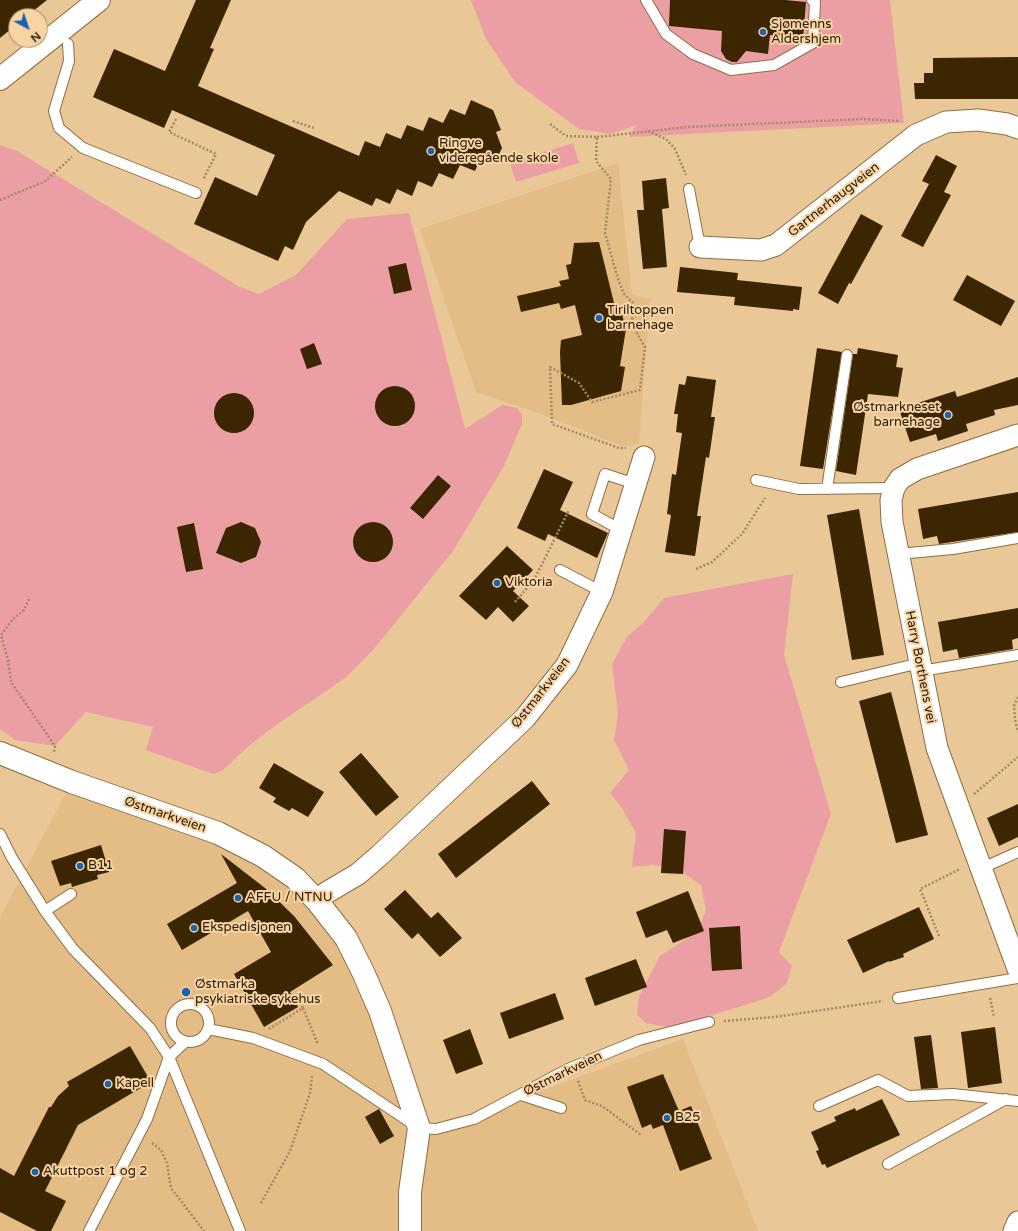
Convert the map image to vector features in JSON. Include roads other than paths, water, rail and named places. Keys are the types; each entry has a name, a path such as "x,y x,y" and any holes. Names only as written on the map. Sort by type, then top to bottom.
{"street":[{"path":"0,79 99,0"},
{"name":"Gartnerhaugveien","path":"700,247 761,250 776,245 916,135 946,122 978,120 1007,124 1018,128"},
{"path":"894,488 900,479 917,469 1018,435"},
{"name":"Østmarkveien","path":"317,901 326,893 358,874 380,855 525,718 567,665 602,592 635,484 637,453"},
{"name":"Harry Borthens vei","path":"894,488 891,500 892,522 937,748 1018,969"},
{"name":"Østmarkveien","path":"0,753 72,782 218,833 263,856 295,878 317,901 346,938 363,972 380,1012 419,1128 410,1192 410,1231"},
{"path":"1014,1231 1018,1222"}],"lane":[{"path":"646,0 666,34 693,54 731,70 774,65 813,43 815,2 812,0"},
{"path":"68,44 69,61 54,111 59,128 83,148 196,193"},
{"name":"Gartnerhaugveien","path":"689,188 700,247"},
{"path":"827,489 847,355"},
{"path":"620,530 592,514 605,474 635,484"},
{"path":"756,480 799,489 894,488"},
{"path":"898,554 954,549 1018,538"},
{"path":"560,570 602,592"},
{"path":"841,682 920,667 1018,655"},
{"path":"0,834 12,858 45,911 73,950 150,1028 169,1057 240,1231"},
{"path":"989,865 1018,852"},
{"path":"45,911 71,894"},
{"path":"898,998 1018,978"},
{"path":"193,1004 204,1010 209,1022 208,1029 205,1035 198,1041 185,1042 174,1035 171,1029 172,1016 180,1006 193,1004"},
{"name":"Østmarkveien","path":"419,1128 436,1129 474,1119 573,1067 639,1040 708,1022"},
{"path":"208,1029 253,1038 323,1064 419,1128"},
{"path":"89,1231 147,1119 169,1057 185,1042"},
{"path":"819,1106 878,1080 908,1096 952,1094 1018,1101"},
{"path":"521,1095 561,1108"},
{"path":"888,1164 1006,1099"}],"place":[{"name":"Sjømenns Aldershjem","path":"763,32"},
{"name":"Ringve videregående skole","path":"431,151"},
{"name":"Tiriltoppen barnehage","path":"599,318"},
{"name":"Østmarkneset barnehage","path":"948,415"},
{"name":"Viktoria","path":"497,583"},
{"name":"B11","path":"80,866"},
{"name":"AFFU / NTNU","path":"238,898"},
{"name":"Ekspedisjonen","path":"194,928"},
{"name":"Østmarka psykiatriske sykehus","path":"186,992"},
{"name":"Kapell","path":"108,1084"},
{"name":"B25","path":"667,1118"},
{"name":"Akuttpost 1 og 2","path":"35,1172"}]}
